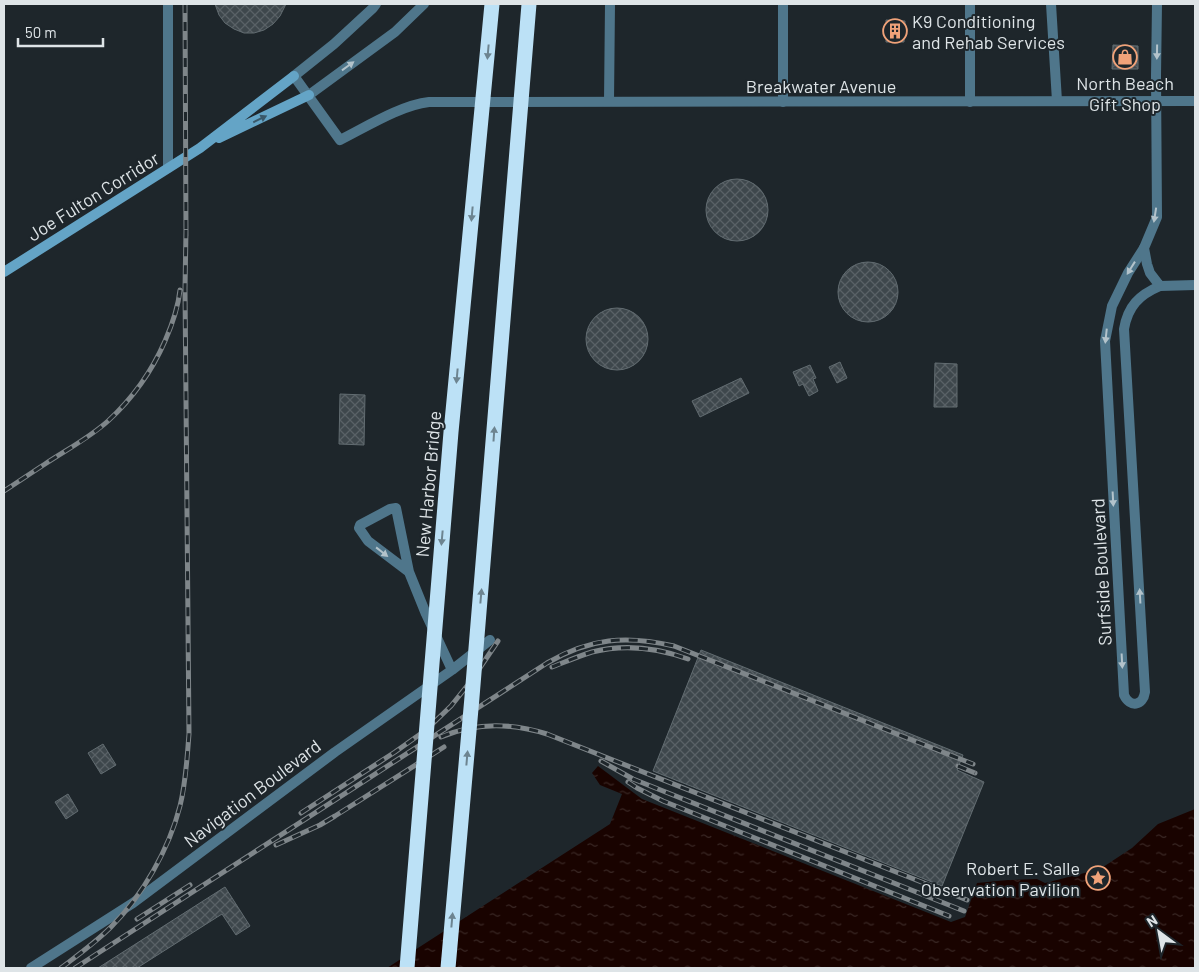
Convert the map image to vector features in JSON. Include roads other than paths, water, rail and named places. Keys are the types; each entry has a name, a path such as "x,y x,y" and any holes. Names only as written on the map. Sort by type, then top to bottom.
{"highway":[{"name":"New Harbor Bridge","path":"406,968 451,432 492,4"},
{"path":"448,968 529,4"}],"main road":[{"name":"Joe Fulton Corridor","path":"4,272 200,148 294,76"},
{"name":"Joe Fulton Corridor","path":"200,148 309,95"}],"street":[{"path":"168,4 168,168"},
{"path":"376,4 334,44 294,76 309,95 394,32 424,4"},
{"path":"610,4 610,101"},
{"path":"783,4 783,102"},
{"path":"970,4 970,102"},
{"path":"1052,4 1057,102"},
{"name":"Surfside Boulevard","path":"1157,4 1157,217 1144,248 1128,273 1112,306 1105,341 1124,695 1127,701 1134,704 1141,702 1145,692 1124,329 1129,312 1135,303 1141,296 1160,286"},
{"name":"Breakwater Avenue","path":"309,95 340,140 404,109 421,103 610,101 1195,101"},
{"path":"1144,248 1150,273 1160,286 1195,284"},
{"path":"409,572 368,541 359,528 360,525 390,509 396,508 409,572 452,670"},
{"name":"Navigation Boulevard","path":"30,968 133,902 335,752 452,670 490,640"}],"water":[{"path":"598,766 642,799 951,922 965,917 977,883 1037,879 1045,883 1100,869 1132,848 1158,824 1195,809 1195,968 387,968 610,824 622,794 600,785 592,773"}],"railway":[{"path":"185,4 186,236"},
{"path":"61,968 111,927 134,901 162,855 175,822 184,788 189,734 186,230"},
{"path":"4,491 93,433 108,421 133,394 148,374 168,335 180,290"},
{"path":"75,968 547,663 578,648 593,644 609,641 640,640 674,646 973,764"},
{"path":"301,813 426,730 451,706 471,681 498,641"},
{"path":"552,667 592,652 616,648 641,648 665,652 688,659"},
{"path":"441,737 467,729 494,726 521,728 547,734 967,900"},
{"path":"276,845 320,825 444,747"},
{"path":"601,761 633,779 964,911"},
{"path":"958,766 975,773"},
{"path":"628,782 663,801 949,916"},
{"path":"137,919 190,885"}],"place":[{"name":"K9 Conditioning and Rehab Services","path":"895,31"},
{"name":"North Beach Gift Shop","path":"1125,57"},
{"name":"Robert E. Salle Observation Pavilion","path":"1098,878"}]}
